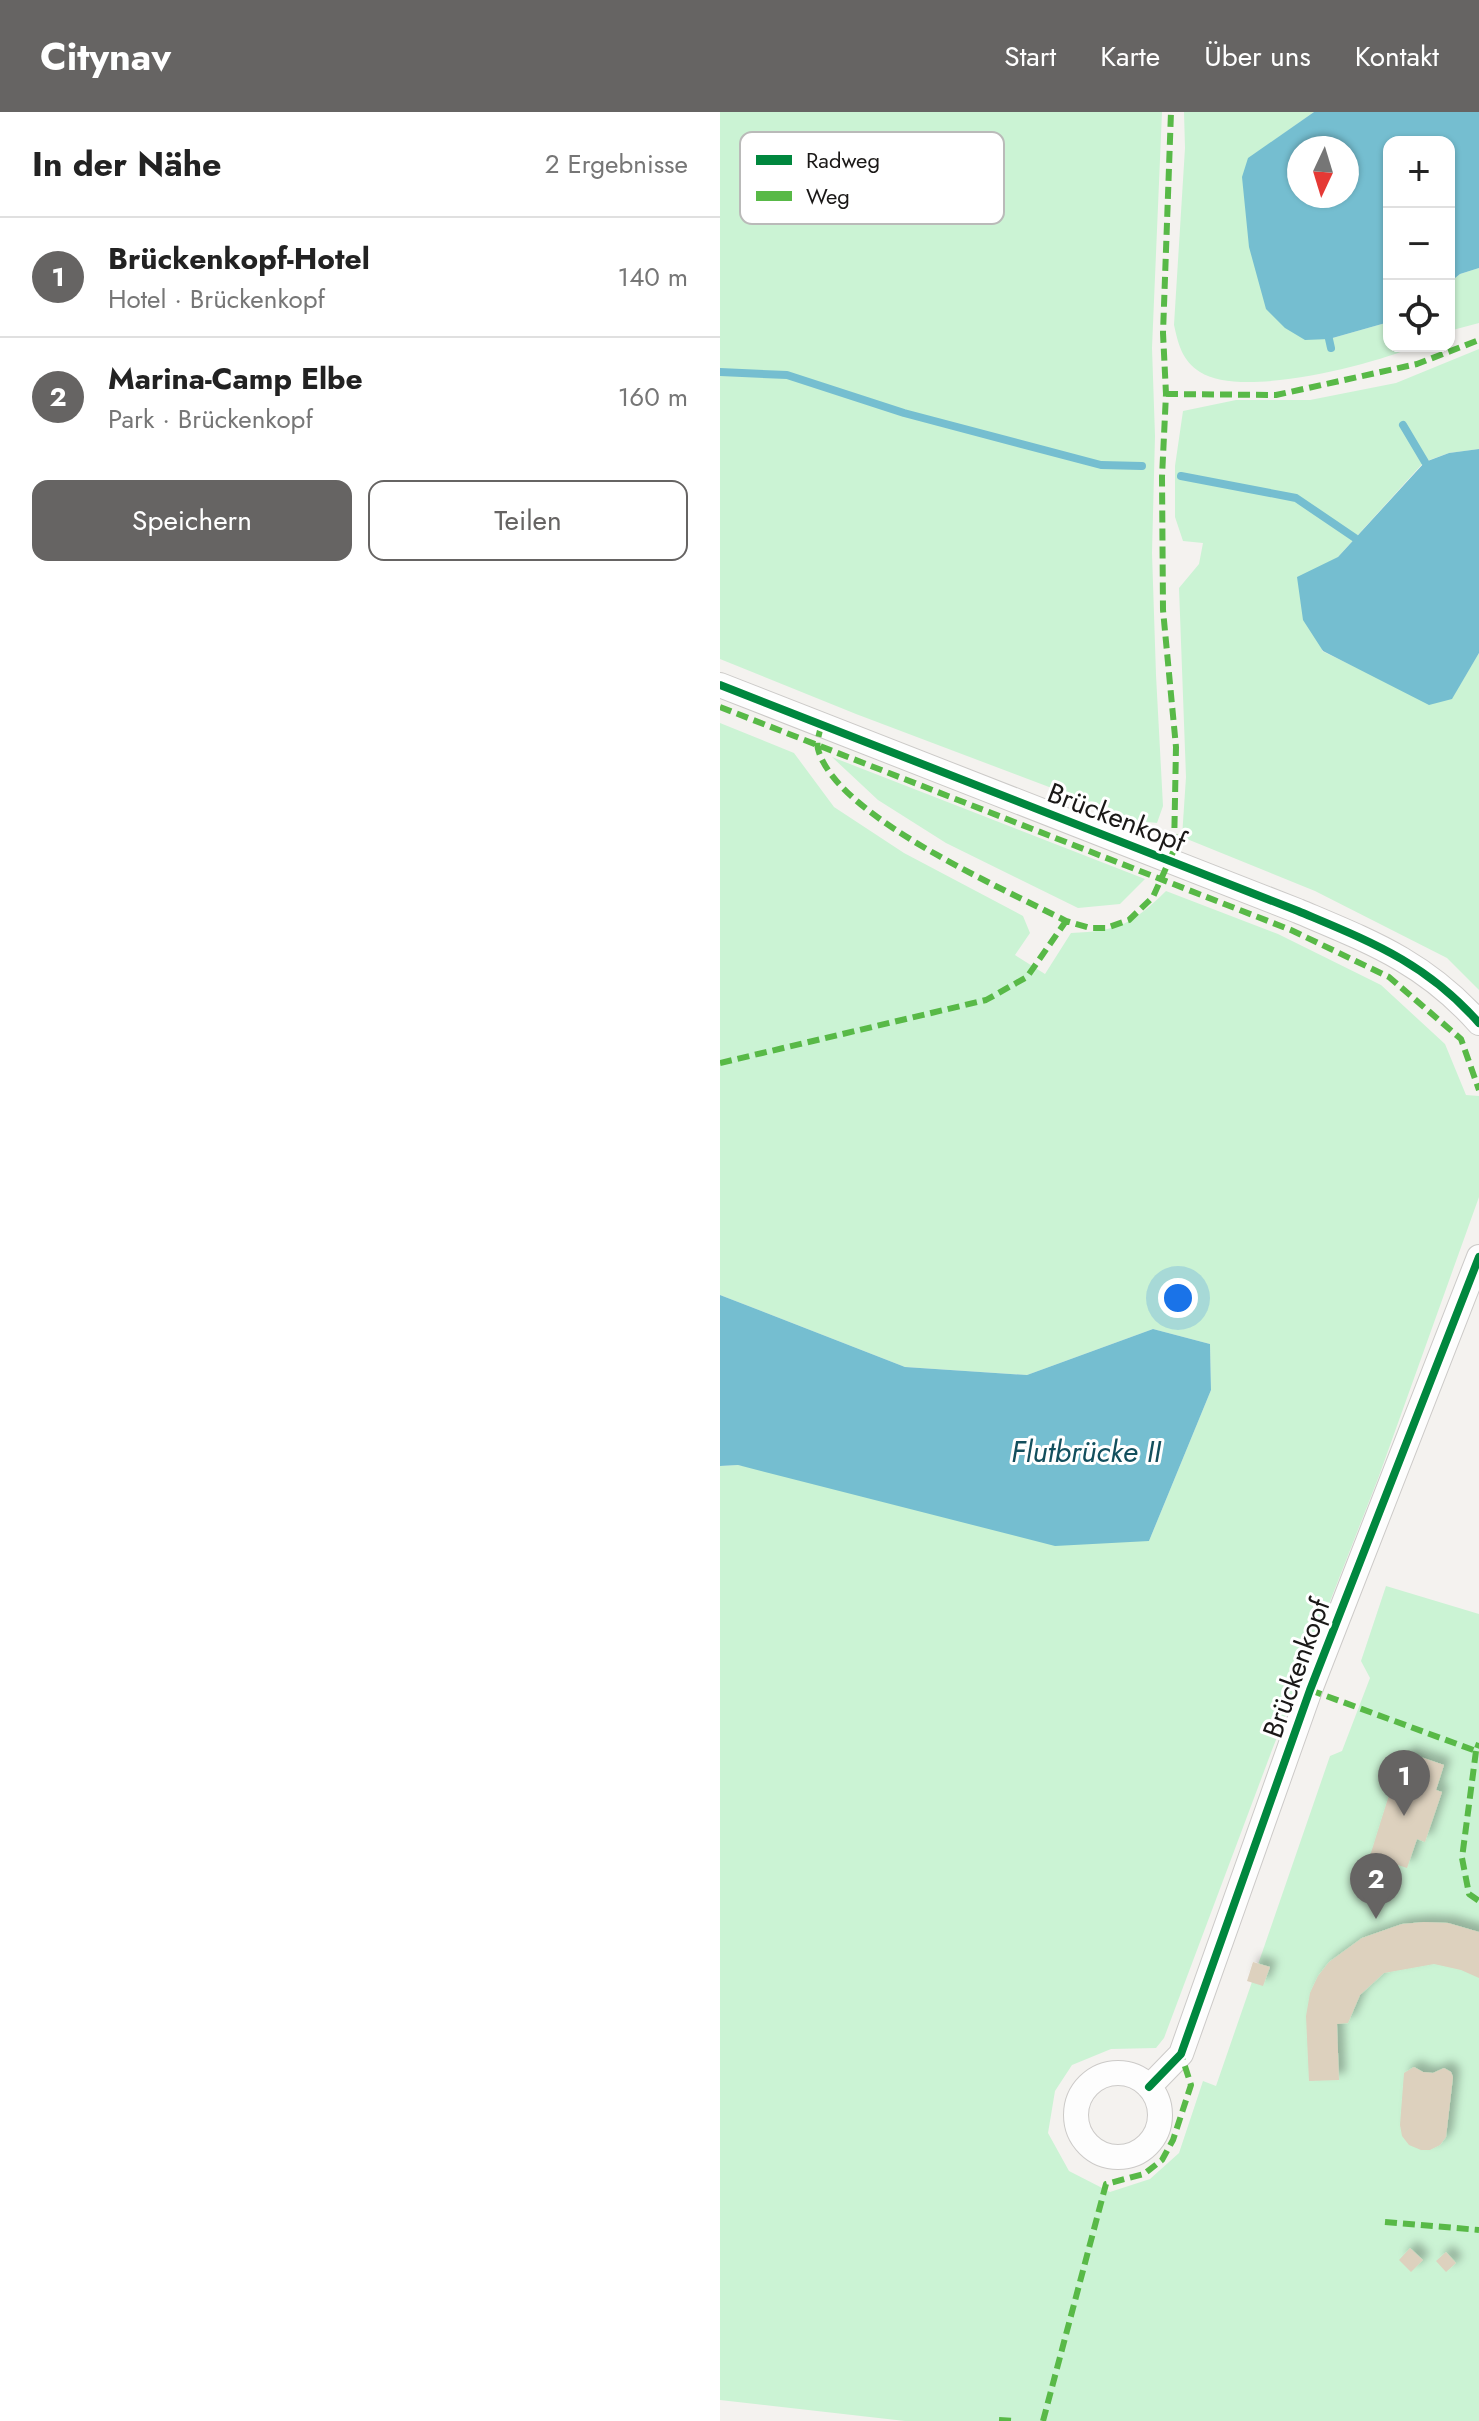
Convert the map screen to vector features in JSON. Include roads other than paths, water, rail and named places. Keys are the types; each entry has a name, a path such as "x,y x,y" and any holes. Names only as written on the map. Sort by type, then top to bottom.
{"street":[{"name":"Brückenkopf","path":"720,685 1298,911 1379,946 1448,990 1479,1023"},
{"name":"Brückenkopf","path":"1149,2087 1181,2054 1310,1690 1479,1257"}],"water":[{"path":"1314,112 1479,112 1479,268 1455,278 1455,136 1383,136 1383,324 1329,339 1305,340 1285,328 1266,309 1249,247 1242,177 1248,158"},
{"path":"1479,449 1479,653 1452,699 1429,705 1323,651 1303,620 1297,577 1338,557 1425,462 1449,453"},
{"name":"Flutbrücke II","path":"720,1295 905,1367 1027,1375 1153,1329 1210,1344 1211,1390 1149,1541 1055,1546 738,1465 720,1466"}],"waterway":[{"path":"1329,339 1331,348"},
{"path":"720,372 787,375 904,413 1101,465 1142,466"},
{"path":"1403,425 1425,462"},
{"path":"1181,476 1296,498 1355,538"}],"place":[{"name":"Brückenkopf-Hotel","path":"1404,1816"},
{"name":"Marina-Camp Elbe","path":"1376,1919"}]}
